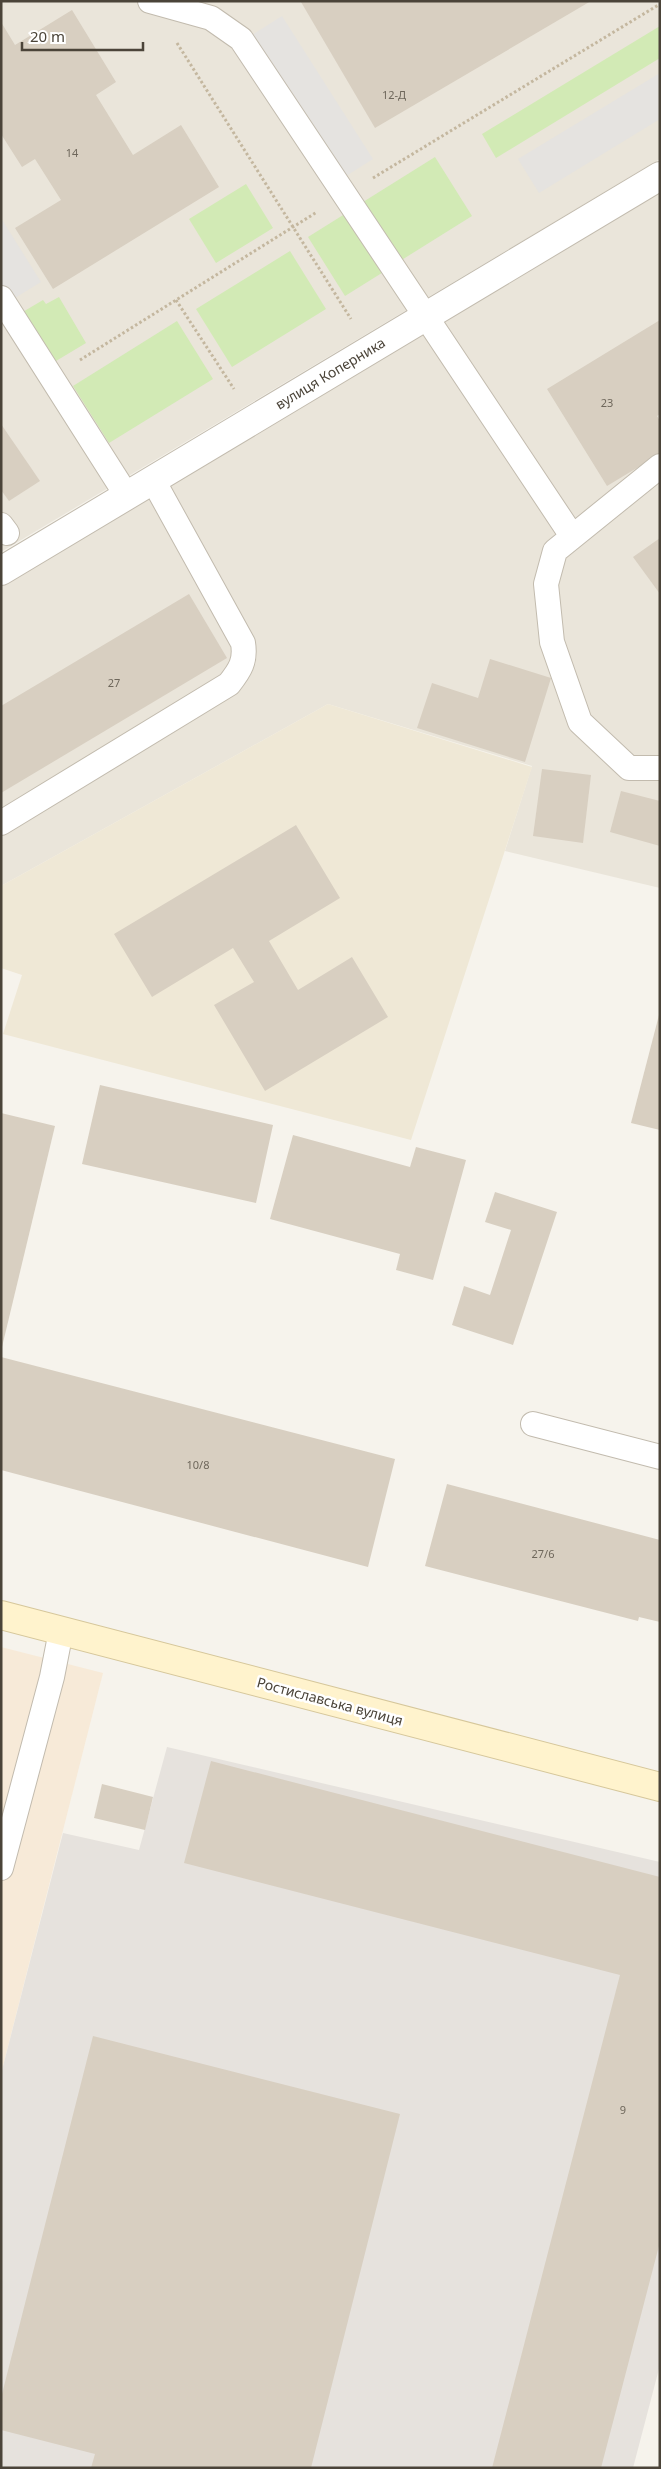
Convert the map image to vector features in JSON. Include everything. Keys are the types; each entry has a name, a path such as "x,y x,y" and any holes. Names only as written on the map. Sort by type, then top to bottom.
{"street":[{"name":"вулиця Коперника","path":"1,571 660,176"},
{"name":"Ростиславська вулиця","path":"1,1615 660,1787"}],"lane":[{"path":"151,1 211,18 241,39 572,536"},
{"path":"1,298 127,496"},
{"path":"660,466 555,551 546,584 552,642 580,722 629,768 660,768"},
{"path":"1,823 229,684 240,670 245,657 243,643 153,480"},
{"path":"533,1424 660,1457"},
{"path":"1,1868 52,1676 61,1631"}],"path":[{"path":"151,1 354,324"},
{"path":"52,378 292,227 660,4"},
{"path":"176,300 237,394"}],"shaded area":[{"path":"1,1 660,1 660,159 1,552"},
{"path":"282,16 373,159 343,178 252,35"},
{"path":"660,73 660,119 539,193 518,159"},
{"path":"660,192 660,888 505,851 532,766 328,704 1,886 1,581"},
{"path":"1,218 41,282 5,304 1,298"},
{"path":"328,704 532,767 411,1140 3,1034 22,975 1,968 1,886"},
{"path":"1,1647 103,1673 1,2074"},
{"path":"167,1747 660,1862 660,2365 633,2468 1,2468 1,2074 63,1833 139,1850"}],"green space":[{"path":"660,26 660,58 496,158 482,134"},
{"path":"435,157 472,216 400,261 363,202"},
{"path":"246,184 273,228 216,263 189,219"},
{"path":"348,212 385,271 345,296 308,237"},
{"path":"290,251 326,309 232,367 196,309"},
{"path":"59,297 86,343 51,364 21,313 43,300 46,304"},
{"path":"177,321 213,379 109,443 73,386"}],"building":[{"path":"302,1 591,1 375,128"},
{"path":"72,10 116,82 96,95 133,155 181,125 219,187 53,289 15,228 61,200 35,159 22,167 1,134 1,22 15,45"},
{"path":"660,320 660,414 657,416 660,421 660,454 607,486 547,389"},
{"path":"1,424 40,481 9,501 1,490"},
{"path":"660,538 660,594 633,557"},
{"path":"189,594 227,658 1,793 1,706"},
{"path":"490,659 551,678 525,762 417,728 432,683 478,698"},
{"path":"542,769 591,775 583,843 533,836"},
{"path":"621,791 660,801 660,846 610,832"},
{"path":"296,825 340,898 269,941 298,990 352,957 388,1017 265,1091 214,1005 254,982 233,948 152,997 114,934"},
{"path":"660,1015 660,1130 631,1123"},
{"path":"100,1085 273,1125 256,1203 82,1164"},
{"path":"1,1113 55,1126 2,1347 1,1347"},
{"path":"293,1135 410,1167 416,1147 466,1160 433,1280 396,1270 400,1254 270,1219"},
{"path":"495,1192 557,1212 513,1345 452,1325 464,1286 490,1295 511,1230 485,1222"},
{"path":"1,1357 395,1459 368,1567 1,1470"},
{"path":"447,1484 660,1540 660,1622 639,1617 638,1621 425,1566"},
{"path":"211,1761 660,1877 660,2242 601,2468 492,2468 620,1975 184,1863"},
{"path":"102,1784 153,1797 145,1830 94,1818"},
{"path":"93,2036 400,2114 311,2468 91,2468 95,2454 1,2430 1,2398"}]}
